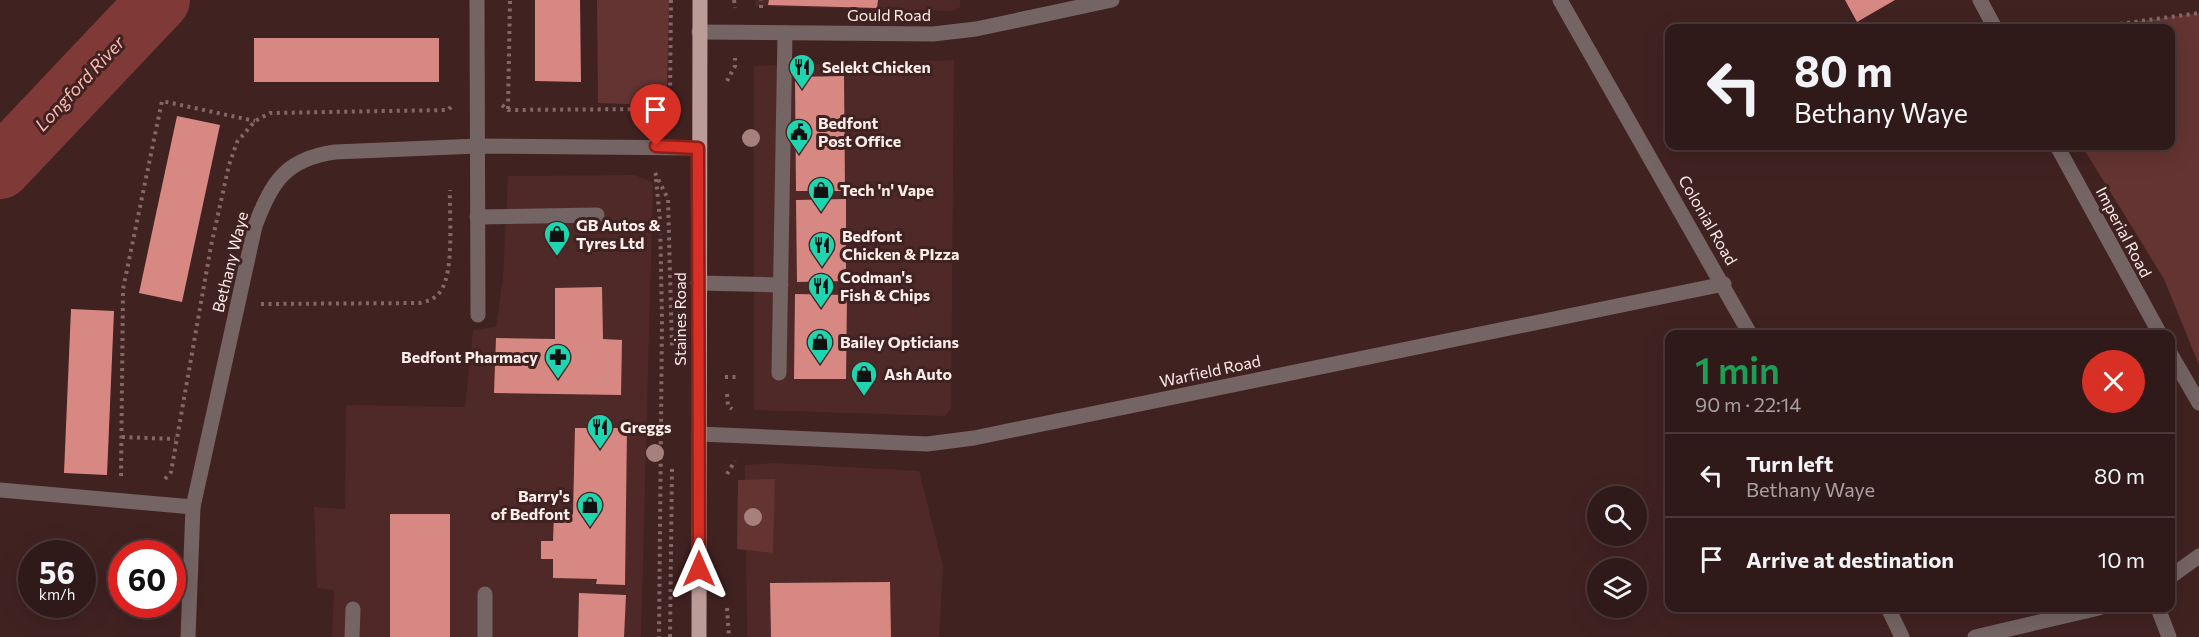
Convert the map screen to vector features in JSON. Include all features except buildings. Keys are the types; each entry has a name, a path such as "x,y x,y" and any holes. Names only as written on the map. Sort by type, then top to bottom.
{"main road":[{"name":"Staines Road","path":"699,637 700,0"}],"street":[{"path":"477,0 478,315"},
{"name":"Gould Road","path":"699,32 944,33 976,29 1112,0"},
{"name":"Colonial Road","path":"1560,0 1724,284 1748,330"},
{"path":"1980,0 1993,24"},
{"path":"779,373 785,33"},
{"name":"Bethany Waye","path":"188,637 193,507 255,226 266,197 288,169 312,155 335,152 478,146 698,148"},
{"name":"Imperial Road","path":"2059,150 2158,330"},
{"path":"477,217 597,215"},
{"path":"698,283 781,285"},
{"name":"Warfield Road","path":"699,434 927,444 974,438 1724,284"},
{"path":"2175,362 2199,403"},
{"path":"0,490 193,507"},
{"path":"2175,573 2199,556"},
{"path":"485,594 485,637"},
{"path":"352,637 353,609"},
{"path":"1890,612 1902,637"},
{"path":"1975,637 2082,612"},
{"path":"2160,612 2169,637"}],"path":[{"path":"508,110 510,0"},
{"path":"498,102 508,110 655,109 670,95 671,0"},
{"path":"2119,24 2199,13"},
{"path":"121,483 123,289 162,101 255,121"},
{"path":"655,109 655,175 660,220 662,319 659,637"},
{"path":"655,175 668,199 672,351"},
{"path":"256,304 420,303 432,300 440,293 447,277 450,179"},
{"path":"721,377 738,377"},
{"path":"122,437 175,439"},
{"path":"670,637 672,458"},
{"path":"727,482 727,472 738,459"},
{"path":"727,604 729,637"}],"shaded area":[{"path":"597,0 669,0 667,92 654,105 598,103"},
{"path":"756,0 960,0 960,7 952,11 755,6"},
{"path":"2199,13 2199,365 2164,279 2084,150 2175,150 2175,24 2119,24"},
{"path":"954,60 951,409 945,416 754,410 754,66"},
{"path":"635,175 653,183 641,637 332,637 334,590 317,588 314,507 345,509 346,405 465,407 473,330 496,327 503,277 508,176"},
{"path":"775,463 919,471 943,567 939,637 747,637 745,465"},
{"path":"775,479 773,553 737,549 738,480"}],"waterway":[{"name":"Longford River","path":"0,168 159,0"}],"place":[{"name":"Selekt Chicken","path":"802,90"},
{"name":"Bedfont Post Office","path":"799,155"},
{"name":"Tech 'n' Vape","path":"821,213"},
{"name":"GB Autos & Tyres Ltd","path":"557,257"},
{"name":"Bedfont Chicken & PIzza","path":"822,268"},
{"name":"Codman's Fish & Chips","path":"821,309"},
{"name":"Bailey Opticians","path":"820,365"},
{"name":"Bedfont Pharmacy","path":"558,380"},
{"name":"Ash Auto","path":"864,397"},
{"name":"Greggs","path":"600,450"},
{"name":"Barry's of Bedfont","path":"590,528"}],"route":[{"path":"656,146 698,148 699,569"}]}
